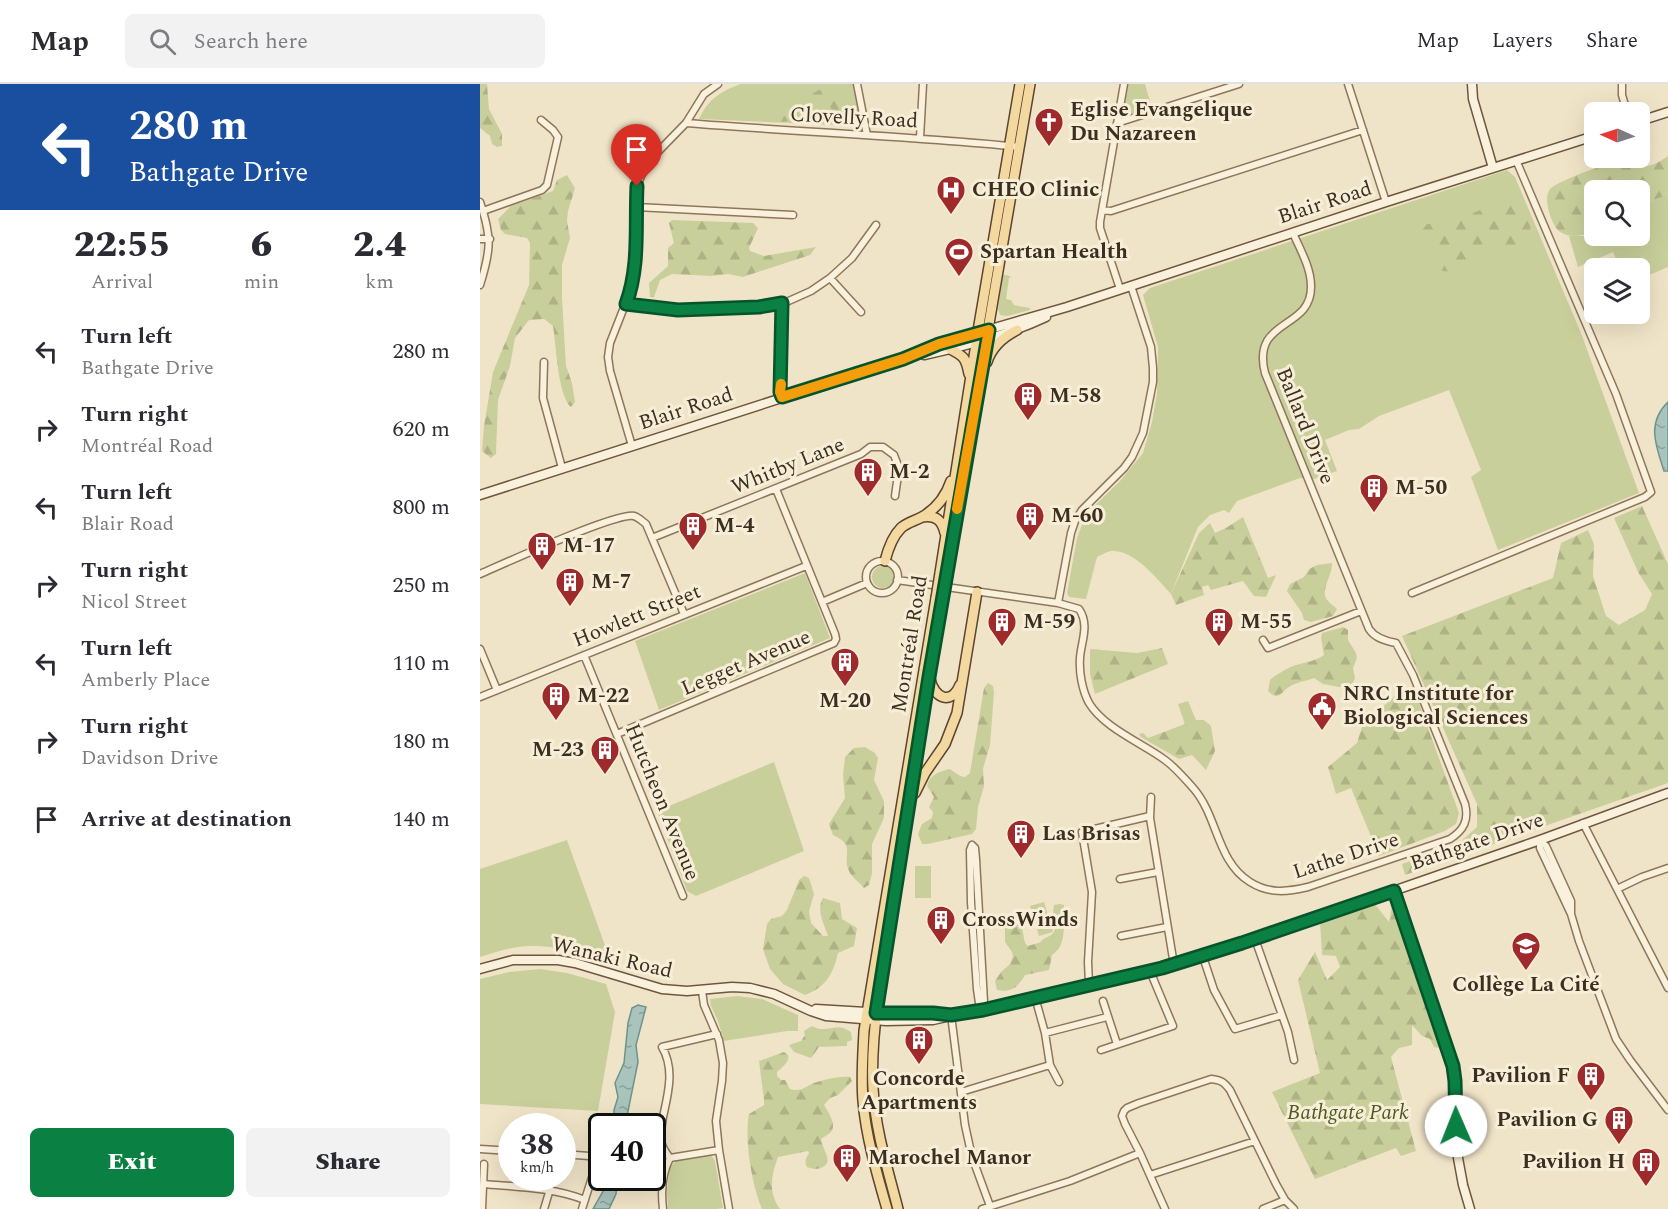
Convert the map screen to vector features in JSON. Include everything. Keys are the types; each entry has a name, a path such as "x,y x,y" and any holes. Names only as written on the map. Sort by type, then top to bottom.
{"main road":[{"name":"Montréal Road","path":"943,574 946,535 1009,146 1025,86"},
{"name":"Montréal Road","path":"887,1209 865,1118 862,1078 866,1016 943,574 979,387 1020,147 1025,86"},
{"path":"979,387 988,357 994,347 1017,330"},
{"path":"950,349 963,355 970,380"},
{"path":"885,561 898,531 936,506 945,495 957,468"},
{"path":"922,517 931,516 938,519 946,535"},
{"path":"909,809 920,782 945,744 953,725 960,701 976,591"},
{"name":"Montréal Road","path":"898,1209 876,1116 873,1078 876,1017 939,599"},
{"path":"929,677 936,693 945,697 955,693 962,678"},
{"path":"865,1118 876,1116"}],"street":[{"path":"632,446 608,357 610,342 632,287 636,251 637,186 649,161 686,123 704,94 718,84"},
{"path":"857,84 867,135"},
{"path":"921,138 923,84"},
{"path":"1120,289 1100,228 1124,84"},
{"path":"1117,123 1239,84"},
{"path":"1348,84 1386,202"},
{"path":"1472,84 1473,99 1492,168"},
{"path":"1622,84 1624,102"},
{"path":"1650,118 1668,112"},
{"path":"483,210 542,190 547,185 558,137 553,129 541,120"},
{"name":"Clovelly Road","path":"686,123 921,138 1020,147"},
{"path":"1102,210 1111,211 1363,130"},
{"name":"Blair Road","path":"480,495 903,359 939,344 988,334 1584,138"},
{"path":"1412,593 1645,497 1651,492 1616,394 1516,160"},
{"path":"480,202 490,239 480,285"},
{"path":"636,207 793,215"},
{"path":"626,304 678,310 759,307 782,303 811,291 830,278 852,258 876,225"},
{"name":"Ballard Drive","path":"1293,232 1309,273 1311,294 1306,306 1298,315 1274,330 1266,341 1261,360 1270,388 1361,611"},
{"path":"480,239 490,239"},
{"path":"830,278 861,312"},
{"path":"897,580 1058,603 1075,521 1082,510 1124,468 1143,433 1153,382 1153,368 1151,347 1131,286"},
{"path":"782,303 780,392 782,397"},
{"name":"Blair Road","path":"988,334 1017,330 1067,307"},
{"name":"Blair Road","path":"903,359 950,349 977,337"},
{"path":"544,362 543,398 562,468"},
{"name":"Whitby Lane","path":"652,538 861,454 870,447 883,447 894,455 899,468 895,496"},
{"name":"Legget Avenue","path":"616,734 834,643 835,634 776,489"},
{"path":"480,574 622,517 635,516 646,524 684,614"},
{"path":"885,561 894,567 897,580 891,590 874,591 867,583 866,574 876,562 885,561"},
{"name":"Howlett Street","path":"480,697 806,566"},
{"path":"822,602 867,583"},
{"name":"Lathe Drive","path":"1058,603 1076,608 1082,614 1085,629 1080,671 1082,684 1090,704 1102,719 1167,761 1196,791 1203,802 1229,863 1250,882 1275,892 1308,887 1450,839 1461,830 1467,818 1465,804 1408,665 1396,643 1373,635 1361,611"},
{"path":"1263,640 1268,648 1361,611"},
{"path":"480,649 498,690"},
{"name":"Hutcheon Avenue","path":"584,655 683,896"},
{"name":"Bathgate Drive","path":"866,1016 933,1013 951,1015 983,1010 1203,957 1668,793"},
{"path":"1151,797 1150,816 1174,965"},
{"path":"1089,984 1092,892 1082,832 1150,816"},
{"path":"1583,823 1668,988"},
{"path":"1540,840 1546,846 1571,901 1571,914 1579,941 1616,1039 1668,1110"},
{"path":"972,845 976,859 983,962 983,1010 979,1003 977,989 971,902 970,850 972,845"},
{"path":"1617,889 1642,876 1668,868"},
{"path":"1120,879 1158,872"},
{"path":"1394,891 1453,1066 1458,1158 1470,1209"},
{"path":"1121,936 1167,927"},
{"path":"1255,939 1288,1032 1294,1060"},
{"path":"1203,957 1214,990 1235,1029 1282,1015"},
{"name":"Wanaki Road","path":"480,969 513,960 558,960 575,963 654,988 676,991 702,991 732,987 758,989 806,1008 866,1016"},
{"path":"1101,1050 1173,1026 1150,971"},
{"path":"702,991 704,1005 717,1034 723,1071 716,1121 729,1209"},
{"path":"1035,997 1045,1033 1050,1065 1059,1082"},
{"path":"1103,1001 1117,1044"},
{"path":"951,1015 965,1125 972,1157 990,1206"},
{"path":"1045,1033 1107,1017"},
{"path":"670,1158 661,1140 670,1076 662,1047 717,1034"},
{"path":"961,1092 1050,1065"},
{"path":"1165,1209 1122,1116 1124,1111 1139,1103 1210,1079 1219,1079 1230,1090 1286,1200 1294,1209"},
{"path":"1150,1175 1255,1141"},
{"path":"480,1149 498,1150"},
{"path":"670,1158 719,1150"},
{"path":"982,1209 1070,1181 1140,1153"},
{"path":"576,1155 589,1155 594,1159 595,1166 582,1209"},
{"path":"663,1209 662,1188 670,1158"},
{"path":"482,1209 484,1164"},
{"path":"483,1184 498,1185"},
{"path":"544,1209 549,1191"},
{"path":"561,1191 585,1200"},
{"path":"1263,1209 1286,1200"}],"green space":[{"path":"480,84 487,84 489,109 502,134 502,146 497,147 492,144 490,136 480,128"},
{"path":"741,84 853,84 859,115 858,126 699,119 716,97"},
{"path":"833,84 847,85 842,100 851,112 849,125 839,120 829,106 821,107 804,122 760,121 763,114 785,109 789,99 795,98 799,105 802,105 811,94 823,88 828,91"},
{"path":"1128,84 1145,84 1152,108 1127,114 1124,107"},
{"path":"1668,156 1668,192 1662,197 1650,201 1650,180 1584,180 1584,234 1570,236 1556,228 1547,203 1548,193 1553,186 1597,168 1650,168 1650,165"},
{"path":"1507,170 1515,177 1581,333 1639,493 1498,550 1471,477 1481,470 1449,390 1379,416 1359,429 1349,430 1325,440 1337,471 1314,479 1300,478 1237,501 1229,513 1224,510 1210,515 1198,527 1171,594 1153,574 1131,556 1113,551 1097,557 1086,599 1069,597 1067,593 1077,538 1086,514 1120,481 1143,453 1152,422 1157,393 1158,347 1143,295 1150,288"},
{"path":"567,175 575,188 568,211 570,238 562,265 562,298 566,366 575,402 571,407 563,393 553,326 544,319 529,320 515,338 510,366 498,400 496,454 491,458 482,451 493,372 529,285 530,243 527,238 505,234 501,230 498,219 511,206 553,191 557,180"},
{"path":"1668,192 1668,267 1650,275 1650,258 1616,258 1613,252 1599,258 1584,258 1584,264 1578,267 1569,236 1584,236 1584,246 1650,246 1650,201 1662,197"},
{"path":"1507,199 1518,202 1527,212 1530,228 1528,242 1495,247 1454,272 1443,271 1436,265 1422,237 1422,230 1427,224 1456,219"},
{"path":"672,220 753,223 758,228 749,248 750,251 764,256 816,247 810,255 743,277 728,274 711,276 672,274 660,280 654,297 650,297 649,283 668,266 668,248 674,243 669,223"},
{"path":"1003,275 1012,277 1009,278 1006,299 1011,300 1014,305 1030,308 1030,310 1007,316 1000,315 998,309"},
{"path":"1642,506 1668,564 1668,783 1405,875 1402,864 1459,843 1477,827 1477,804 1402,636 1553,578 1561,543 1588,530 1594,544 1593,576 1606,616 1619,625 1645,610 1652,594 1638,572 1614,518"},
{"path":"1243,517 1268,578 1276,575 1266,597 1254,596 1243,581 1211,590 1208,585 1202,587 1204,595 1176,605 1171,594 1199,533 1210,523 1215,533"},
{"path":"1332,563 1325,594 1328,601 1337,609 1333,616 1311,622 1304,620 1302,613 1287,591 1290,584 1304,577 1309,569 1317,565"},
{"path":"883,566 891,569 894,577 891,585 883,588 875,585 872,577 875,569"},
{"path":"805,573 830,638 659,710 635,641"},
{"path":"1343,627 1348,630 1348,640 1357,658 1353,668 1355,678 1350,687 1323,684 1314,678 1292,685 1277,696 1268,691 1270,680 1279,673 1324,655 1322,633"},
{"path":"1162,648 1168,664 1095,694 1090,674 1090,649 1137,653"},
{"path":"988,683 993,686 994,692 990,745 983,769 984,786 978,807 976,829 972,834 922,844 918,834 922,824 932,818 933,812 929,807 934,797 927,786 928,782 936,774 950,769 965,777 970,773 984,688"},
{"path":"1413,687 1459,813 1456,824 1445,831 1379,856 1351,788 1336,794 1328,767 1357,743 1363,724 1395,696"},
{"path":"1188,701 1196,720 1204,720 1211,726 1215,751 1206,770 1192,755 1179,759 1139,734 1143,733 1148,738 1185,724 1178,704"},
{"path":"865,747 875,753 878,758 874,780 884,801 884,818 872,844 872,873 869,885 864,888 850,873 847,867 847,847 833,835 829,824 845,798 843,775 845,757 854,748"},
{"path":"774,762 804,851 696,896 687,891 657,811"},
{"path":"567,840 611,962 572,951 541,946 512,948 480,957 480,869"},
{"path":"915,866 931,866 931,898 915,898"},
{"path":"804,876 809,878 814,894 809,911 811,923 823,936 828,936 820,912 823,898 840,903 842,919 857,928 854,946 838,953 828,979 805,995 783,984 770,969 763,949 767,924 771,919 782,916 787,910 799,880"},
{"name":"Bathgate Park","path":"1393,900 1440,1048 1434,1047 1430,1039 1422,1036 1412,1025 1412,1045 1399,1048 1391,1057 1416,1151 1401,1156 1396,1148 1315,1179 1272,1092 1320,1073 1298,980 1315,952 1327,980 1340,967 1336,956 1322,955 1320,922 1374,903 1389,922"},
{"path":"1044,902 1053,932 1039,936 1030,906"},
{"path":"1054,905 1064,905 1063,939 1057,951 1052,955 1049,970 1025,975 1017,986 1010,990 997,990 995,981 1010,964 1013,956 1005,942 1005,926 1011,922 1019,925 1028,946 1041,942 1053,934 1056,926"},
{"path":"540,969 567,973 606,984 615,1012 598,1111 480,1104 480,979 509,972"},
{"path":"737,996 762,999 798,1015 798,1031 724,1041 710,999"},
{"path":"812,1026 821,1029 842,1028 851,1032 852,1040 847,1042 847,1046 819,1047 811,1058 794,1052 789,1045 801,1041 805,1035 804,1031"},
{"path":"784,1052 788,1055 788,1060 777,1072 777,1076 785,1080 790,1089 801,1089 838,1077 850,1077 852,1081 824,1105 832,1119 833,1126 830,1133 821,1139 827,1158 826,1164 817,1169 807,1167 808,1151 778,1157 772,1190 780,1209 762,1209 750,1162 749,1114 764,1105 759,1061"},
{"path":"711,1155 715,1161 723,1208 668,1209 667,1191 670,1167 677,1160"}],"water":[{"path":"1668,402 1668,471 1664,471 1656,444 1655,426 1661,410"},
{"path":"638,1005 646,1007 636,1045 638,1062 628,1113 614,1113 618,1097 615,1083 624,1063 632,1008"},
{"path":"603,1191 616,1191 609,1209 593,1209"}],"slow traffic":[{"path":"781,384 782,397 903,359 939,344 989,330 957,509"}],"place":[{"name":"Eglise Evangelique Du Nazareen","path":"1049,148"},
{"name":"CHEO Clinic","path":"951,216"},
{"name":"Spartan Health","path":"959,278"},
{"name":"M-58","path":"1028,422"},
{"name":"M-2","path":"868,498"},
{"name":"M-50","path":"1374,514"},
{"name":"M-60","path":"1030,542"},
{"name":"M-4","path":"693,552"},
{"name":"M-17","path":"542,572"},
{"name":"M-7","path":"570,608"},
{"name":"M-59","path":"1002,648"},
{"name":"M-55","path":"1219,648"},
{"name":"M-20","path":"845,688"},
{"name":"M-22","path":"556,722"},
{"name":"NRC Institute for Biological Sciences","path":"1322,732"},
{"name":"M-23","path":"605,776"},
{"name":"Las Brisas","path":"1021,860"},
{"name":"CrossWinds","path":"941,946"},
{"name":"Collège La Cité","path":"1526,972"},
{"name":"Concorde Apartments","path":"919,1066"},
{"name":"Pavilion F","path":"1591,1102"},
{"name":"Pavilion G","path":"1619,1146"},
{"name":"Marochel Manor","path":"847,1184"},
{"name":"Pavilion H","path":"1646,1188"}],"route":[{"path":"637,186 636,251 632,287 626,304 678,310 759,307 782,303 780,392 782,397 903,359 939,344 989,330 957,506 876,1013 951,1015 983,1010 1162,968 1203,957 1394,891 1453,1066 1456,1126"}]}
